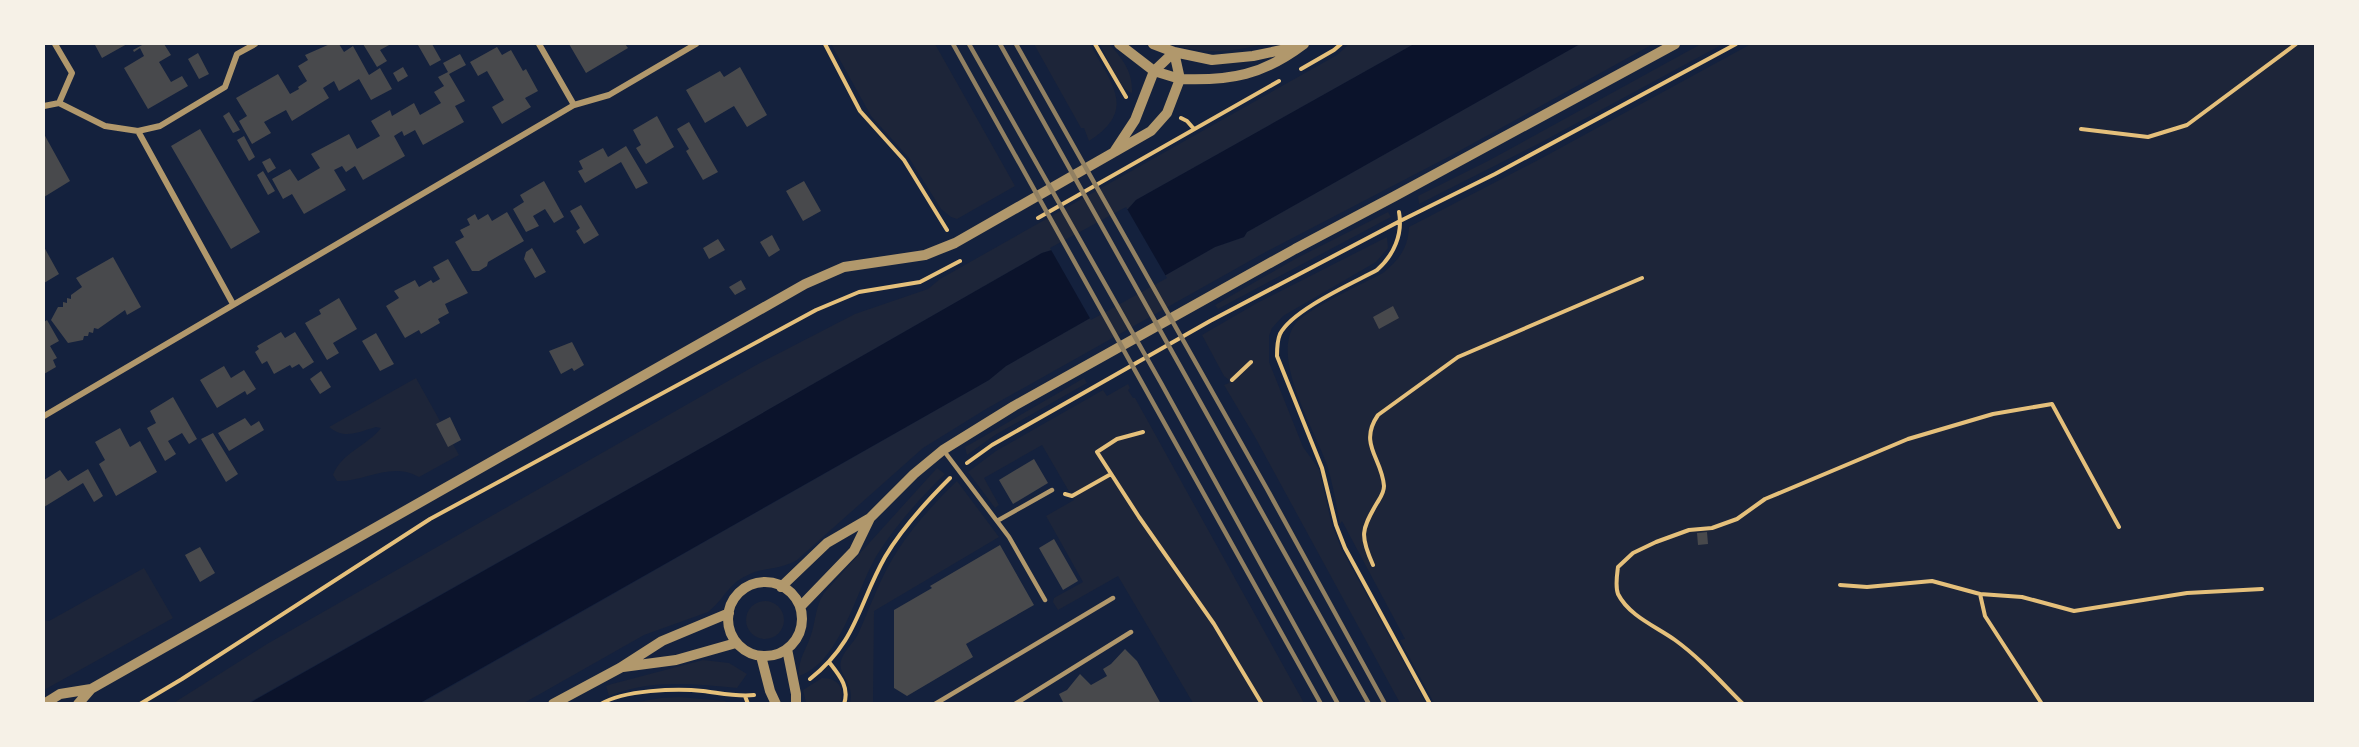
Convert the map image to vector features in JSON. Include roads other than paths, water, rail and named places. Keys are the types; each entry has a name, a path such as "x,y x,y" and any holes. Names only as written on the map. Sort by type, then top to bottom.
{"street":[{"path":"55,44 72,73 60,103"},
{"path":"44,106 60,103 105,126 138,131 160,126 225,87 237,54 255,44"},
{"path":"539,44 574,105"},
{"path":"44,416 574,105 609,95 696,44"},
{"path":"1119,44 1154,71 1180,79 1213,80 1259,71 1302,45"},
{"path":"1153,44 1174,52 1212,60 1253,56 1302,45"},
{"path":"781,586 827,543 870,518 914,474 943,450 1014,406 1295,249 1675,44"},
{"path":"1112,154 1135,120 1154,71 1174,52"},
{"path":"78,704 91,689 805,284 844,267 925,255 955,243 1151,131 1167,113 1180,79 1174,52"},
{"path":"138,131 233,304"},
{"path":"800,607 854,551 870,518"},
{"path":"765,583 781,586 795,598 800,607 799,634 787,649 770,656 752,654 736,643 729,626 729,613 735,598 748,587 765,583"},
{"path":"553,704 620,668 662,641 729,613"},
{"path":"620,668 676,660 736,643"},
{"path":"787,649 796,704"},
{"path":"761,656 770,691 776,704"},
{"path":"44,704 60,694 91,689"}],"lane":[{"path":"943,450 1009,537 1046,600"},
{"path":"997,521 1052,490"},
{"path":"935,704 1113,598"},
{"path":"1015,704 1131,632"}],"railway":[{"path":"953,44 1321,704"},
{"path":"969,44 1161,383 1338,704"},
{"path":"1000,44 1369,704"},
{"path":"1016,44 1267,489 1385,704"}]}
